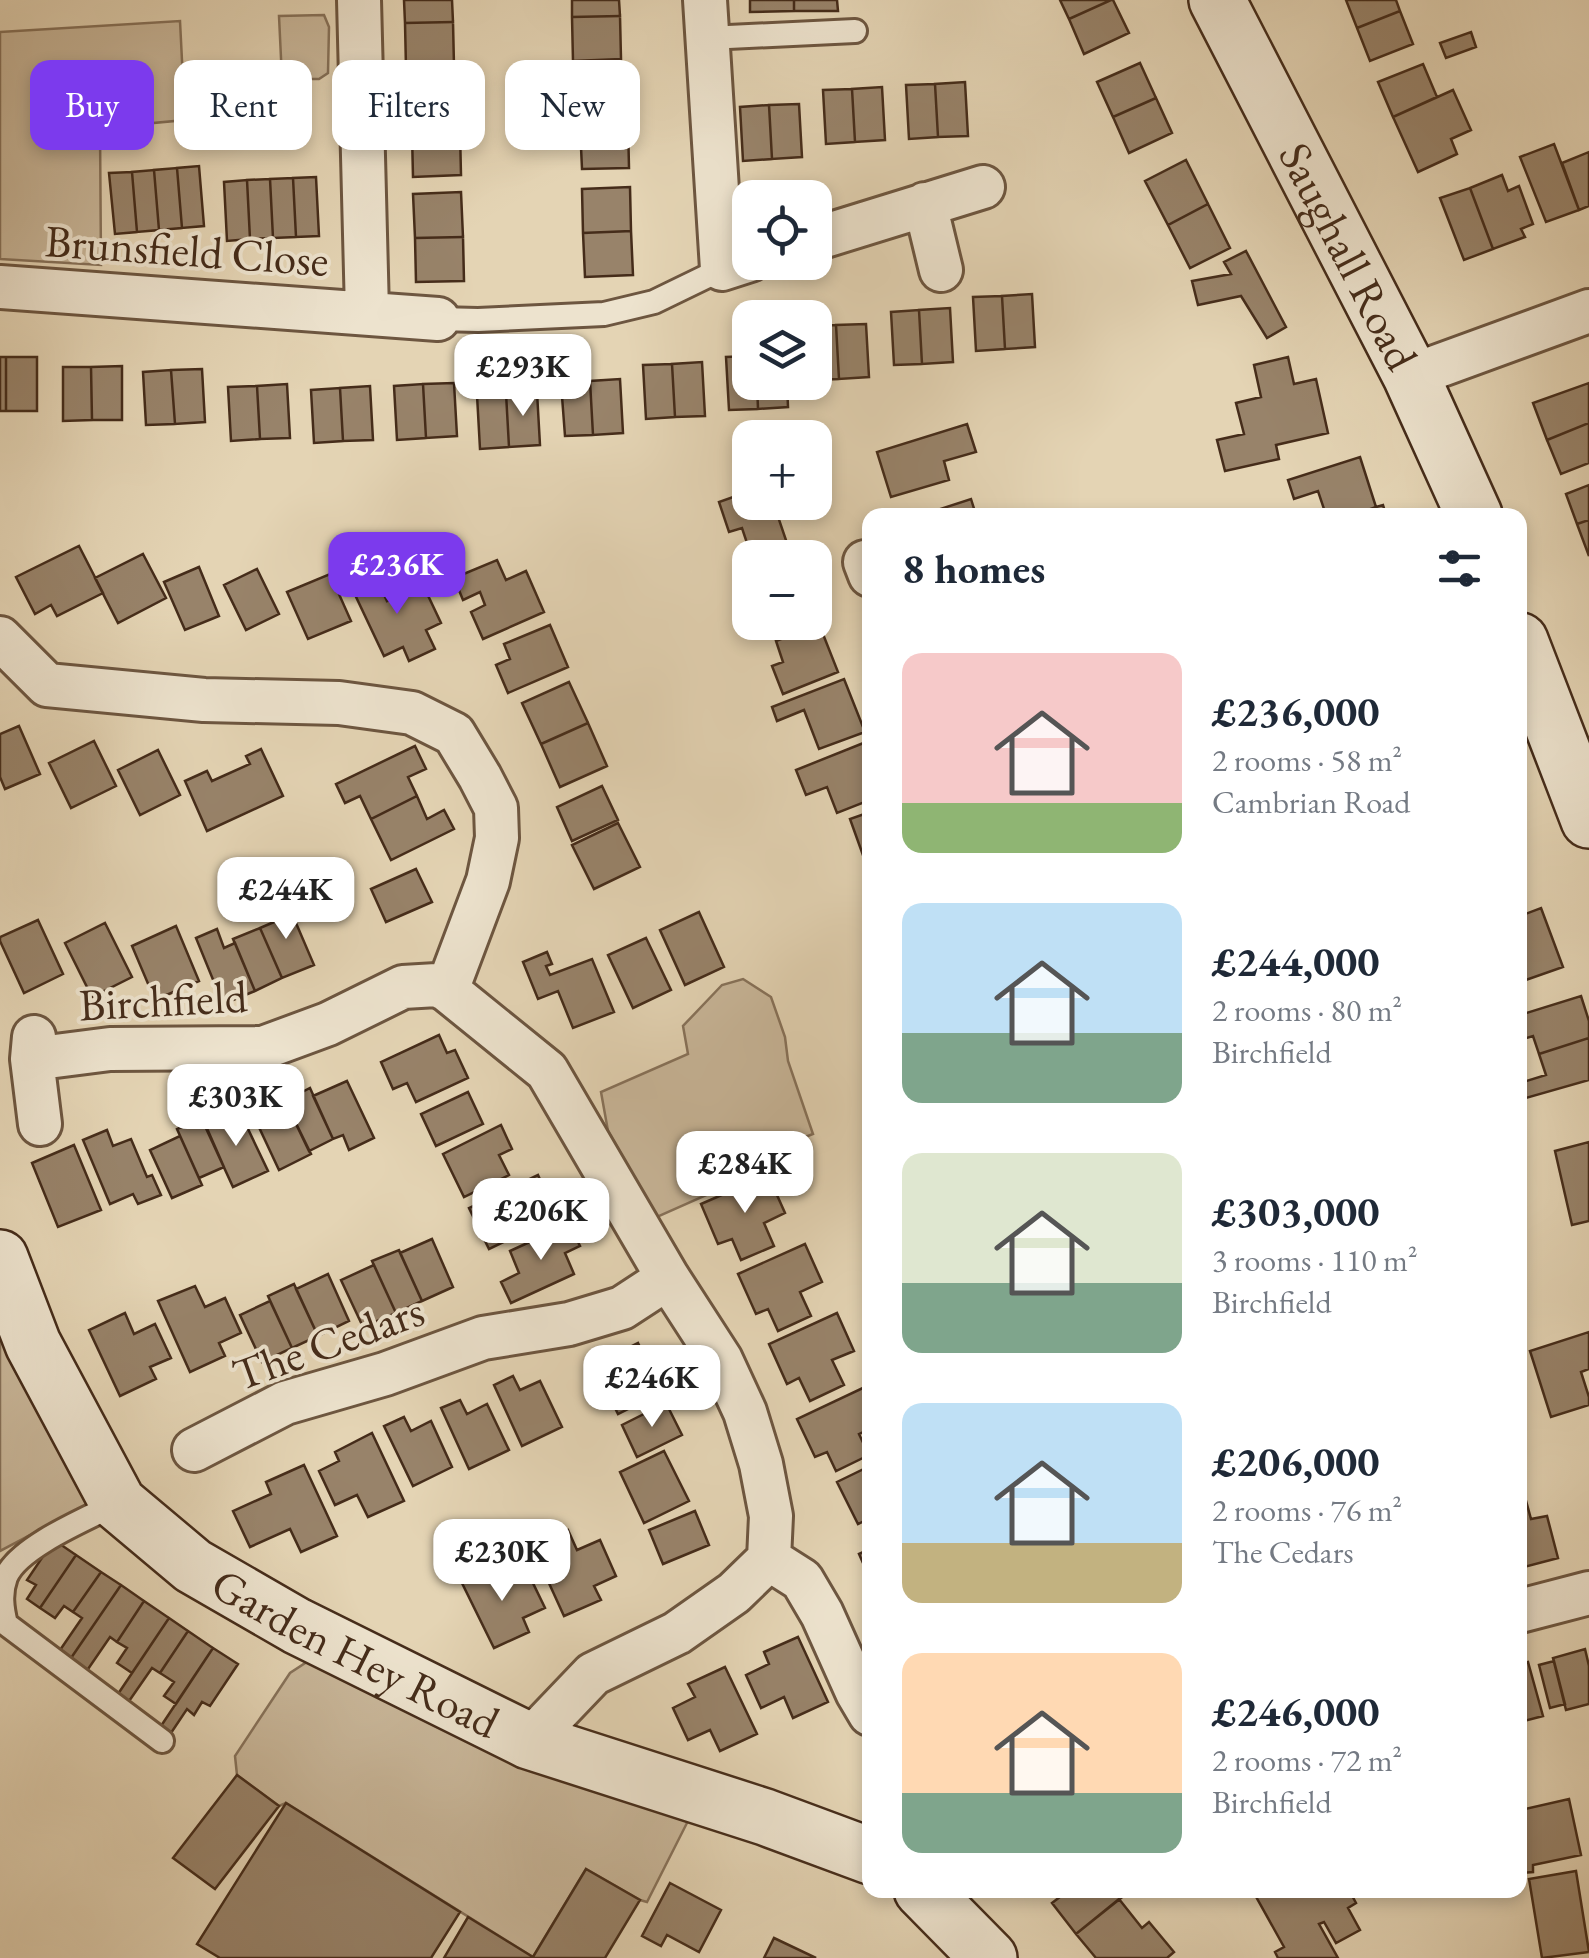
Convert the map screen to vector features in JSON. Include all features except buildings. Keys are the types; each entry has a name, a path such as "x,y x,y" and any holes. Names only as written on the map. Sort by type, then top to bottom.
{"street":[{"name":"Brunsfield Close","path":"359,0 367,312"},
{"name":"Saughall Road","path":"1216,0 1412,376 1471,508"},
{"path":"707,19 732,230"},
{"path":"832,234 983,187"},
{"path":"925,204 941,270"},
{"name":"Brunsfield Close","path":"0,287 438,318"},
{"path":"1412,376 1589,311"},
{"path":"0,638 47,686 204,700 339,702 412,713 454,734 496,808 498,838 488,881 448,990 547,1071 668,1278 721,1360 745,1412 761,1464 770,1516 769,1559 734,1593 677,1633 593,1674 528,1740"},
{"path":"1527,661 1589,820"},
{"name":"Birchfield","path":"40,1124 33,1048 263,1048 328,1024 403,987 437,985 448,990"},
{"name":"Garden Hey Road","path":"0,1258 34,1344 118,1503 193,1566 297,1626 528,1740 862,1853"},
{"name":"The Cedars","path":"194,1450 285,1403 385,1374 484,1338 569,1324 622,1308 668,1278"},
{"path":"769,1559 802,1580 862,1700"},
{"path":"1527,1608 1589,1593"},
{"path":"930,1898 989,1958"}],"lane":[{"path":"707,19 856,32"},
{"path":"438,318 604,314 654,302 732,266"},
{"path":"118,1503 28,1550 6,1574 0,1602 6,1624 162,1741"}],"shaded area":[{"path":"324,15 329,27 328,73 312,79 312,60 281,60 279,16"},
{"path":"180,21 182,60 174,60 174,121 154,123 154,60 30,60 30,150 100,150 101,265 0,259 0,32"},
{"path":"743,979 771,997 813,1134 800,1139 805,1151 657,1217 608,1131 601,1092 688,1054 683,1026 722,985"},
{"path":"0,1301 87,1505 0,1551"},
{"path":"313,1658 690,1817 647,1902 586,1869 533,1957 286,1803 279,1806 237,1775 235,1756 290,1673"}]}
